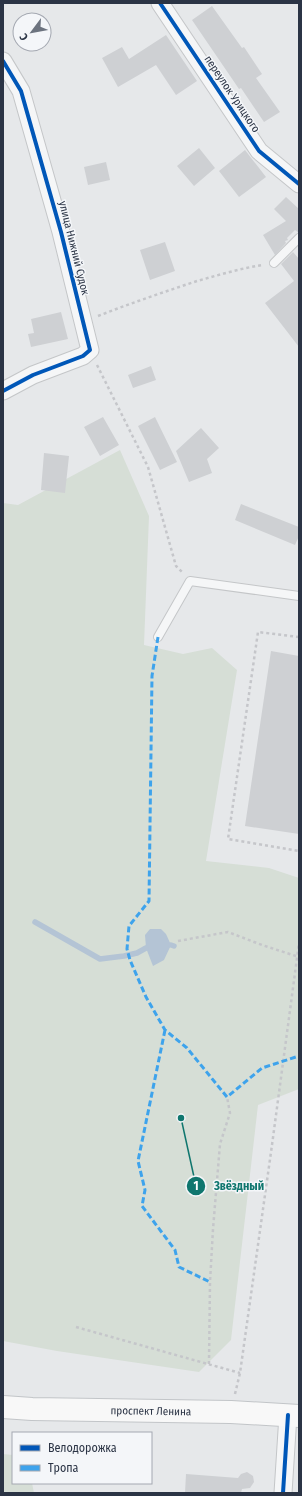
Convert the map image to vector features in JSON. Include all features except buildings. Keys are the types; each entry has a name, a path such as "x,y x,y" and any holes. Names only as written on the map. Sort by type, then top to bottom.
{"main road":[{"name":"проспект Ленина","path":"3,1407 32,1409 231,1412 293,1415"}],"street":[{"name":"переулок Урицкого","path":"160,3 259,151 299,184"},
{"name":"улица Нижний Судок","path":"3,61 21,91 61,232 90,350 83,356 33,375 3,391"},
{"path":"283,1493 293,1415"}],"lane":[{"path":"274,263 299,238"},
{"path":"158,637 190,581 299,596"}],"path":[{"path":"115,309 241,268 274,263"},
{"path":"98,368 148,467 176,566 190,581"},
{"path":"299,637 258,632 228,839 299,851"},
{"path":"178,941 228,932 299,957"},
{"path":"231,1412 240,1373 299,943"},
{"path":"209,1364 210,1282 213,1229 220,1144 230,1113 227,1096"},
{"path":"76,1327 240,1373"}],"shaded area":[{"path":"120,450 149,516 144,645 183,654 212,648 237,670 206,861 269,868 299,878 299,1089 258,1105 231,1340 199,1372 57,1351 3,1341 3,503 18,505"},
{"path":"3,1454 12,1455 12,1484 32,1484 34,1493 3,1493"}],"water":[{"path":"150,929 161,929 166,934 171,945 164,960 153,966 146,948 145,935"}],"waterway":[{"path":"35,922 100,959 137,953 146,948"}],"marked path":[{"path":"158,637 152,676 149,901 129,926 127,949 130,960 146,997 165,1030 187,1048 227,1097 262,1068 299,1056"},
{"path":"165,1030 138,1161 145,1190 142,1206 175,1250 179,1267 210,1282"}],"cycle path":[{"path":"160,3 259,151 299,184"},
{"path":"3,61 21,91 61,232 90,350 83,356 33,375 3,391"},
{"path":"283,1493 288,1415"}],"place":[{"name":"Звёздный","path":"181,1118"}]}
